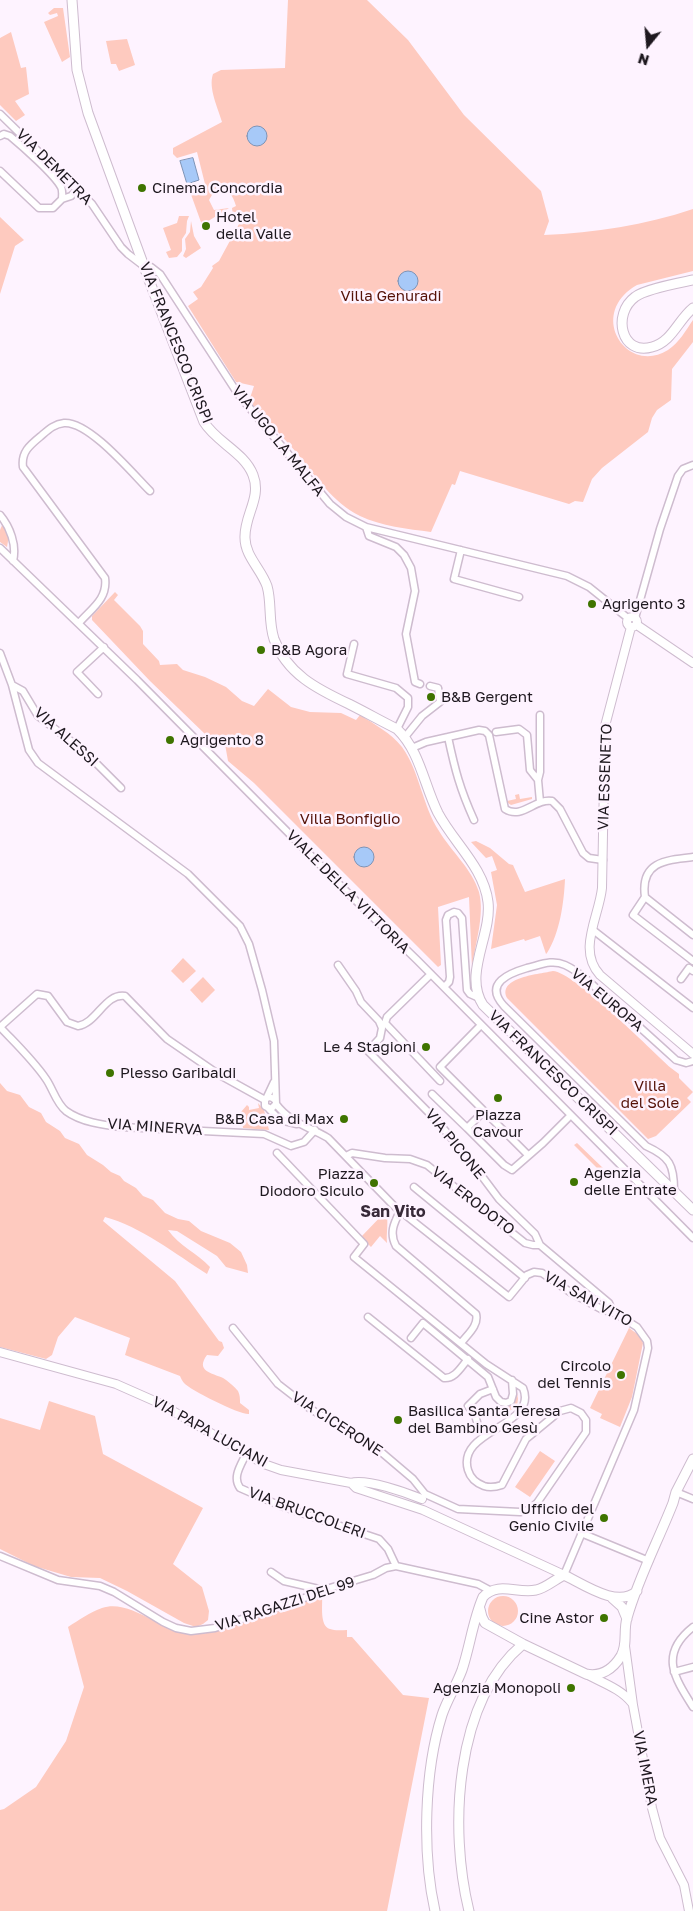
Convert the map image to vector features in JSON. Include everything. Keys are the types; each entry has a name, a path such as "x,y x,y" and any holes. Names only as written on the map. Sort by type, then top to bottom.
{"main road":[{"name":"VIA FRANCESCO CRISPI","path":"72,0 77,70 88,113 145,267 204,422 242,460 252,473 256,492 245,532 245,540 269,593 271,630 280,652 292,669 308,683 397,729 405,737 412,748 438,813 457,844 480,874 486,892 488,904 487,919 476,979 479,998 693,1210"},
{"path":"693,280 636,295 627,304 622,315 622,328 626,339 634,346 653,347 671,335 685,314 693,308"},
{"name":"VIA IMERA","path":"626,1646 627,1619 673,1504 676,1492 693,1459"},
{"path":"435,1911 427,1839 430,1777 442,1716 462,1671 484,1597 491,1591 500,1588 535,1590 564,1575 612,1598 622,1607 627,1619"},
{"path":"612,1598 628,1598 637,1592"},
{"path":"481,1603 480,1610 485,1622 523,1644 586,1674 596,1675 605,1672 618,1660 626,1646"},
{"path":"469,1911 460,1865 459,1819 468,1743 482,1701 494,1680 516,1650 523,1644"}],"street":[{"name":"VIA DEMETRA","path":"0,114 92,204 121,247 145,267"},
{"path":"0,136 4,134 10,136 60,185 62,199"},
{"path":"0,171 39,208 53,208 62,199 78,190"},
{"name":"VIA UGO LA MALFA","path":"145,267 151,267 160,274 238,394 330,504 346,517 366,527 559,573 575,579 589,587 633,622 693,663"},
{"path":"79,623 102,599 106,587 105,578 23,467 25,451 52,426 72,423 88,430 150,490"},
{"path":"633,622 660,529 678,476 683,469 693,465"},
{"path":"0,516 10,530 13,561"},
{"path":"366,527 366,533 369,536 396,547 409,563 415,591 406,634 415,682 420,684"},
{"name":"VIALE DELLA VITTORIA","path":"0,548 104,647 348,894 431,974 693,1238"},
{"path":"461,550 454,579 519,597"},
{"name":"VIA ESSENETO","path":"633,622 604,726 601,898 589,951 591,962 596,971 693,1054"},
{"path":"354,644 347,674 396,688 408,698 408,707 397,729"},
{"path":"98,694 78,672 104,647"},
{"path":"0,653 12,685 29,750 38,763 188,874 240,926 249,944 274,1041 276,1102 273,1109 269,1109"},
{"name":"VIA ALESSI","path":"12,685 23,691 38,716 79,746 121,788"},
{"path":"405,737 422,716 440,702 438,688 430,686"},
{"path":"540,716 540,772 538,780 540,802"},
{"path":"496,732 518,729 525,733 528,739 530,770 538,780"},
{"path":"412,748 426,742 480,730 488,732 504,809 521,812 547,800 557,805 583,853 589,858 603,860"},
{"path":"448,737 456,777 474,820"},
{"path":"692,960 633,915 645,897 644,880 653,867 663,862 693,857"},
{"path":"645,897 693,935"},
{"path":"444,987 449,982 450,977 446,920 448,915 454,912 462,918 467,990 470,994 479,998"},
{"path":"593,930 693,1008"},
{"name":"VIA EUROPA","path":"674,1190 674,1172 667,1160 655,1150 646,1146 504,1006 498,996 499,984 509,974 550,962 563,964 586,980 676,1060 682,1063 693,1062"},
{"name":"VIA PICONE","path":"338,965 356,991 361,1002 379,1021 382,1028 380,1038 368,1052 437,1121 469,1158 499,1199 535,1234 540,1244 609,1303 613,1312"},
{"path":"681,979 689,968 693,970"},
{"path":"431,974 385,1022 440,1081"},
{"path":"0,1027 37,994 48,996 67,1022 78,1026 87,1023 112,998 125,996 167,1039 218,1074 266,1100 272,1098 288,1118 328,1138 346,1156"},
{"path":"481,1025 440,1067 528,1156"},
{"name":"VIA MINERVA","path":"0,1027 47,1079 62,1108 76,1117 105,1125 121,1127 264,1134 291,1146 304,1142 315,1130"},
{"path":"274,1082 265,1106 276,1117 285,1122 301,1125"},
{"path":"432,1094 512,1170 570,1115"},
{"path":"467,1128 484,1111"},
{"name":"VIA ERODOTO","path":"346,1156 352,1152 385,1158 398,1157 427,1165 525,1243 536,1246 540,1244"},
{"path":"277,1153 364,1244 354,1257 486,1364 512,1380 524,1391 525,1402 522,1410 477,1442 467,1459 470,1475 481,1485 494,1487 502,1484 526,1439 560,1411 575,1409 586,1420 586,1432 537,1503 529,1510 520,1512 458,1509 423,1496 423,1510"},
{"name":"VIA SAN VITO","path":"346,1156 394,1206 508,1297 524,1278 534,1272 542,1272 570,1292 603,1310 613,1312 643,1332 648,1348 634,1410 564,1575"},
{"path":"414,1187 524,1278"},
{"path":"400,1211 392,1229 392,1238 396,1246 476,1314 476,1325 461,1343"},
{"path":"368,1317 444,1378 453,1376 468,1359"},
{"path":"411,1338 423,1323 488,1377 500,1402 509,1402 513,1394 512,1380"},
{"name":"VIA CICERONE","path":"232,1328 278,1384 309,1408 380,1451 413,1479 423,1496"},
{"name":"VIA PAPA LUCIANI","path":"0,1352 116,1384 159,1403 264,1464 281,1470 351,1483 356,1481 423,1496"},
{"path":"477,1422 475,1415 468,1406 480,1394 493,1389"},
{"name":"VIA BRUCCOLERI","path":"246,1454 237,1476 237,1483 240,1488 282,1506 379,1539 388,1549 396,1566"},
{"path":"351,1483 356,1488 423,1510 564,1575"},
{"path":"676,1492 693,1499"},
{"path":"581,1532 649,1562"},
{"name":"VIA RAGAZZI DEL 99","path":"0,1556 58,1580 107,1589 163,1622 176,1628 191,1631 215,1628 396,1566"},
{"path":"396,1566 478,1584 491,1591"},
{"path":"271,1572 292,1584 323,1590"},
{"path":"693,1627 680,1638 674,1649 672,1664 681,1688 693,1707"},
{"name":"VIA IMERA","path":"626,1646 633,1704 655,1817 660,1838 684,1885 689,1911"},
{"path":"674,1672 693,1667"},
{"path":"586,1674 616,1690 633,1704"}],"green space":[{"name":"Villa Genuradi","path":"288,0 367,0 408,40 464,115 541,191 549,221 544,235 620,227 657,220 693,209 693,271 637,285 622,297 615,311 614,325 618,338 627,349 639,355 653,356 668,350 679,340 693,320 693,342 672,369 671,400 657,410 652,418 648,432 602,468 592,479 583,502 575,501 569,504 460,471 455,485 452,484 431,532 386,525 360,516 333,496 249,401 254,386 236,382 188,306 198,299 193,292 201,287 213,268 212,266 219,261 239,224 233,216 232,208 236,206 233,199 228,190 219,183 209,200 214,210 229,208 202,225 189,189 205,184 197,152 177,158 173,154 173,148 222,122 213,92 213,74 221,70 285,68"},
{"path":"54,8 63,8 70,57 62,62 44,22 58,16 57,13 50,15 48,13"},
{"path":"11,32 21,68 26,67 29,94 15,101 25,115 16,121 0,105 0,38"},
{"path":"127,39 135,65 119,71 116,64 111,64 106,41"},
{"path":"179,216 189,216 186,233 182,239 182,251 177,257 169,258 166,252 171,250 163,228 177,223"},
{"path":"0,217 24,240 15,246 0,294"},
{"path":"191,221 194,236 201,248 186,258 183,256 186,249 185,239 190,232"},
{"path":"3,523 9,535 7,547 0,542 0,530"},
{"name":"Villa Bonfiglio","path":"115,592 118,595 114,600 140,626 143,631 143,644 159,661 160,665 177,664 183,670 205,677 226,687 242,701 254,706 268,689 291,707 310,712 341,713 356,720 360,715 398,742 413,767 433,821 461,860 479,892 481,910 472,968 469,897 438,907 441,965 438,967 254,783 228,761 225,744 206,735 150,681 92,620 92,616"},
{"path":"519,794 520,799 532,797 532,799 511,805 508,803 507,801 516,799 515,795"},
{"path":"476,841 490,848 509,864 513,865 525,892 565,879 558,927 546,954 540,936 491,949 497,905 491,872 497,870 492,856 486,858 471,842"},
{"path":"183,958 196,971 183,983 171,971"},
{"name":"Villa del Sole","path":"553,971 563,975 594,997 679,1074 679,1078 693,1092 687,1098 691,1102 656,1136 648,1139 507,998 506,991 508,985 514,981 531,975"},
{"path":"203,977 215,990 202,1003 190,990"},
{"path":"0,1083 7,1091 20,1095 29,1107 41,1113 46,1122 60,1131 65,1138 79,1144 87,1155 120,1176 143,1196 153,1200 165,1213 178,1219 189,1221 201,1231 230,1243 241,1252 247,1265 248,1273 226,1267 217,1256 177,1231 168,1230 177,1241 210,1267 207,1274 145,1234 118,1221 105,1217 103,1221 175,1281 219,1341 222,1342 224,1348 218,1356 207,1355 204,1360 204,1368 206,1371 229,1382 238,1391 240,1403 249,1410 249,1414 236,1411 205,1396 183,1382 180,1376 125,1355 130,1338 75,1317 58,1337 52,1355 46,1359 0,1347"},
{"path":"258,1103 264,1110 269,1130 243,1128 241,1112 247,1105 249,1110 259,1108"},
{"path":"577,1143 604,1169 601,1172 574,1145"},
{"path":"386,1211 387,1243 380,1236 371,1247 361,1237"},
{"name":"Circolo del Tennis","path":"629,1328 640,1336 643,1343 632,1397 620,1427 600,1418 602,1414 590,1408"},
{"path":"517,1392 517,1406 502,1416 499,1412 513,1404"},
{"path":"49,1401 95,1416 103,1454 203,1508 173,1564 202,1587 209,1611 208,1620 203,1624 196,1627 184,1623 100,1578 71,1577 34,1566 0,1549 0,1418 40,1430"},
{"path":"540,1451 555,1461 530,1497 515,1487"},
{"path":"322,1595 322,1614 324,1624 327,1627 334,1630 347,1630 347,1637 352,1637 403,1695 429,1698 387,1911 0,1911 0,1810 36,1787 66,1741 84,1687 68,1627 93,1612 113,1606 136,1612 171,1629 202,1634 228,1628"},
{"path":"503,1596 509,1597 517,1605 517,1617 509,1625 503,1626 497,1625 489,1617 488,1611 489,1605 497,1597"}],"water":[{"path":"253,126 261,126 267,132 267,140 261,146 253,146 247,140 247,132"},
{"path":"193,158 199,180 187,184 180,161"},
{"path":"404,271 412,271 418,277 418,285 412,291 404,291 398,285 398,277"},
{"path":"364,847 371,850 374,857 371,864 364,867 357,864 354,857 357,850"}],"place":[{"name":"Cinema Concordia","path":"142,188"},
{"name":"Hotel della Valle","path":"206,226"},
{"name":"Agrigento 3","path":"592,604"},
{"name":"B&B Agora","path":"261,650"},
{"name":"B&B Gergent","path":"431,697"},
{"name":"Agrigento 8","path":"170,740"},
{"name":"Le 4 Stagioni","path":"426,1047"},
{"name":"Plesso Garibaldi","path":"110,1073"},
{"name":"Piazza Cavour","path":"498,1098"},
{"name":"B&B Casa di Max","path":"344,1119"},
{"name":"Agenzia delle Entrate","path":"574,1182"},
{"name":"Piazza Diodoro Siculo","path":"374,1183"},
{"name":"Circolo del Tennis","path":"621,1375"},
{"name":"Basilica Santa Teresa del Bambino Gesù","path":"398,1420"},
{"name":"Ufficio del Genio Civile","path":"604,1518"},
{"name":"Cine Astor","path":"604,1618"},
{"name":"Agenzia Monopoli","path":"571,1688"}],"district":[{"name":"San Vito","path":"393,1212"}]}
